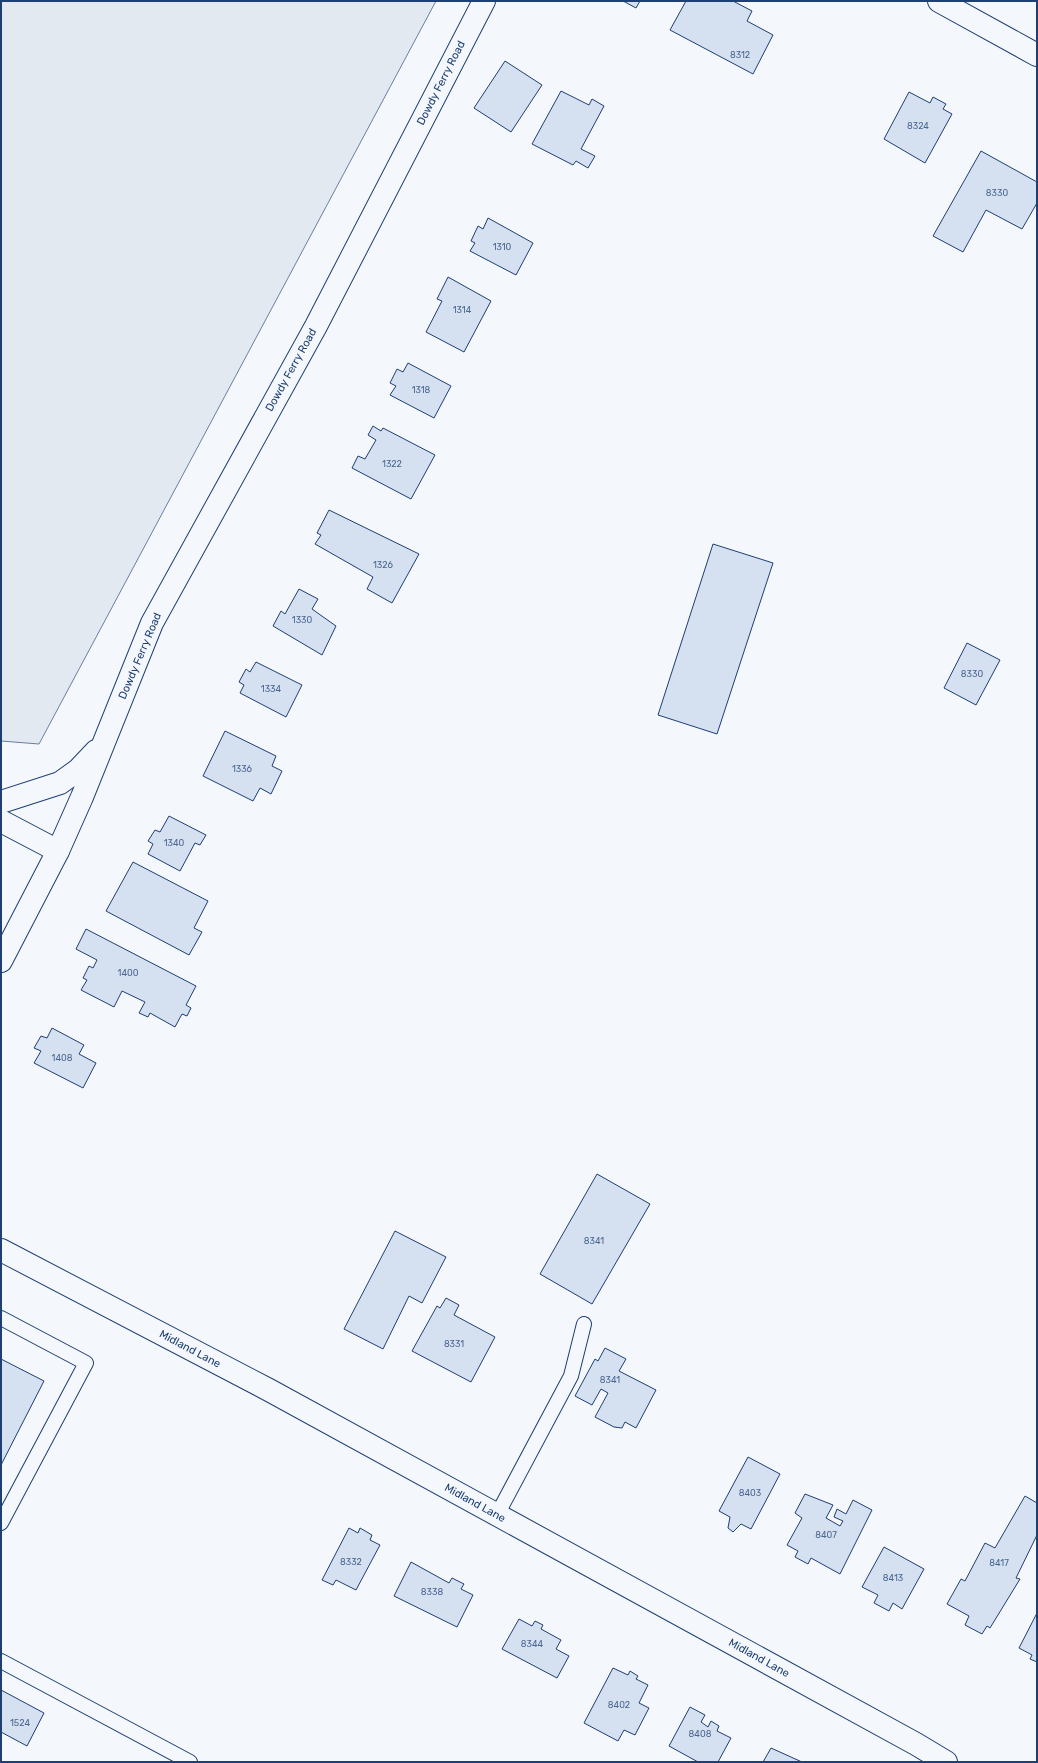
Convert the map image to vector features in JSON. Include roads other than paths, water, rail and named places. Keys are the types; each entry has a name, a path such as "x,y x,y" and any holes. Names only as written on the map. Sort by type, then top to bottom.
{"street":[{"name":"Dowdy Ferry Road","path":"1,961 58,851 152,624 316,326 484,1"},
{"path":"939,1 1037,55"},
{"name":"Dowdy Ferry Road","path":"1,802 60,783 78,770 104,741"},
{"path":"1,821 58,851"},
{"name":"Midland Lane","path":"1,1250 269,1390 916,1744 946,1762"}],"lane":[{"path":"1,1318 86,1363 1,1523"},
{"path":"497,1515 571,1376 584,1324"},
{"path":"1,1661 190,1762"}]}
